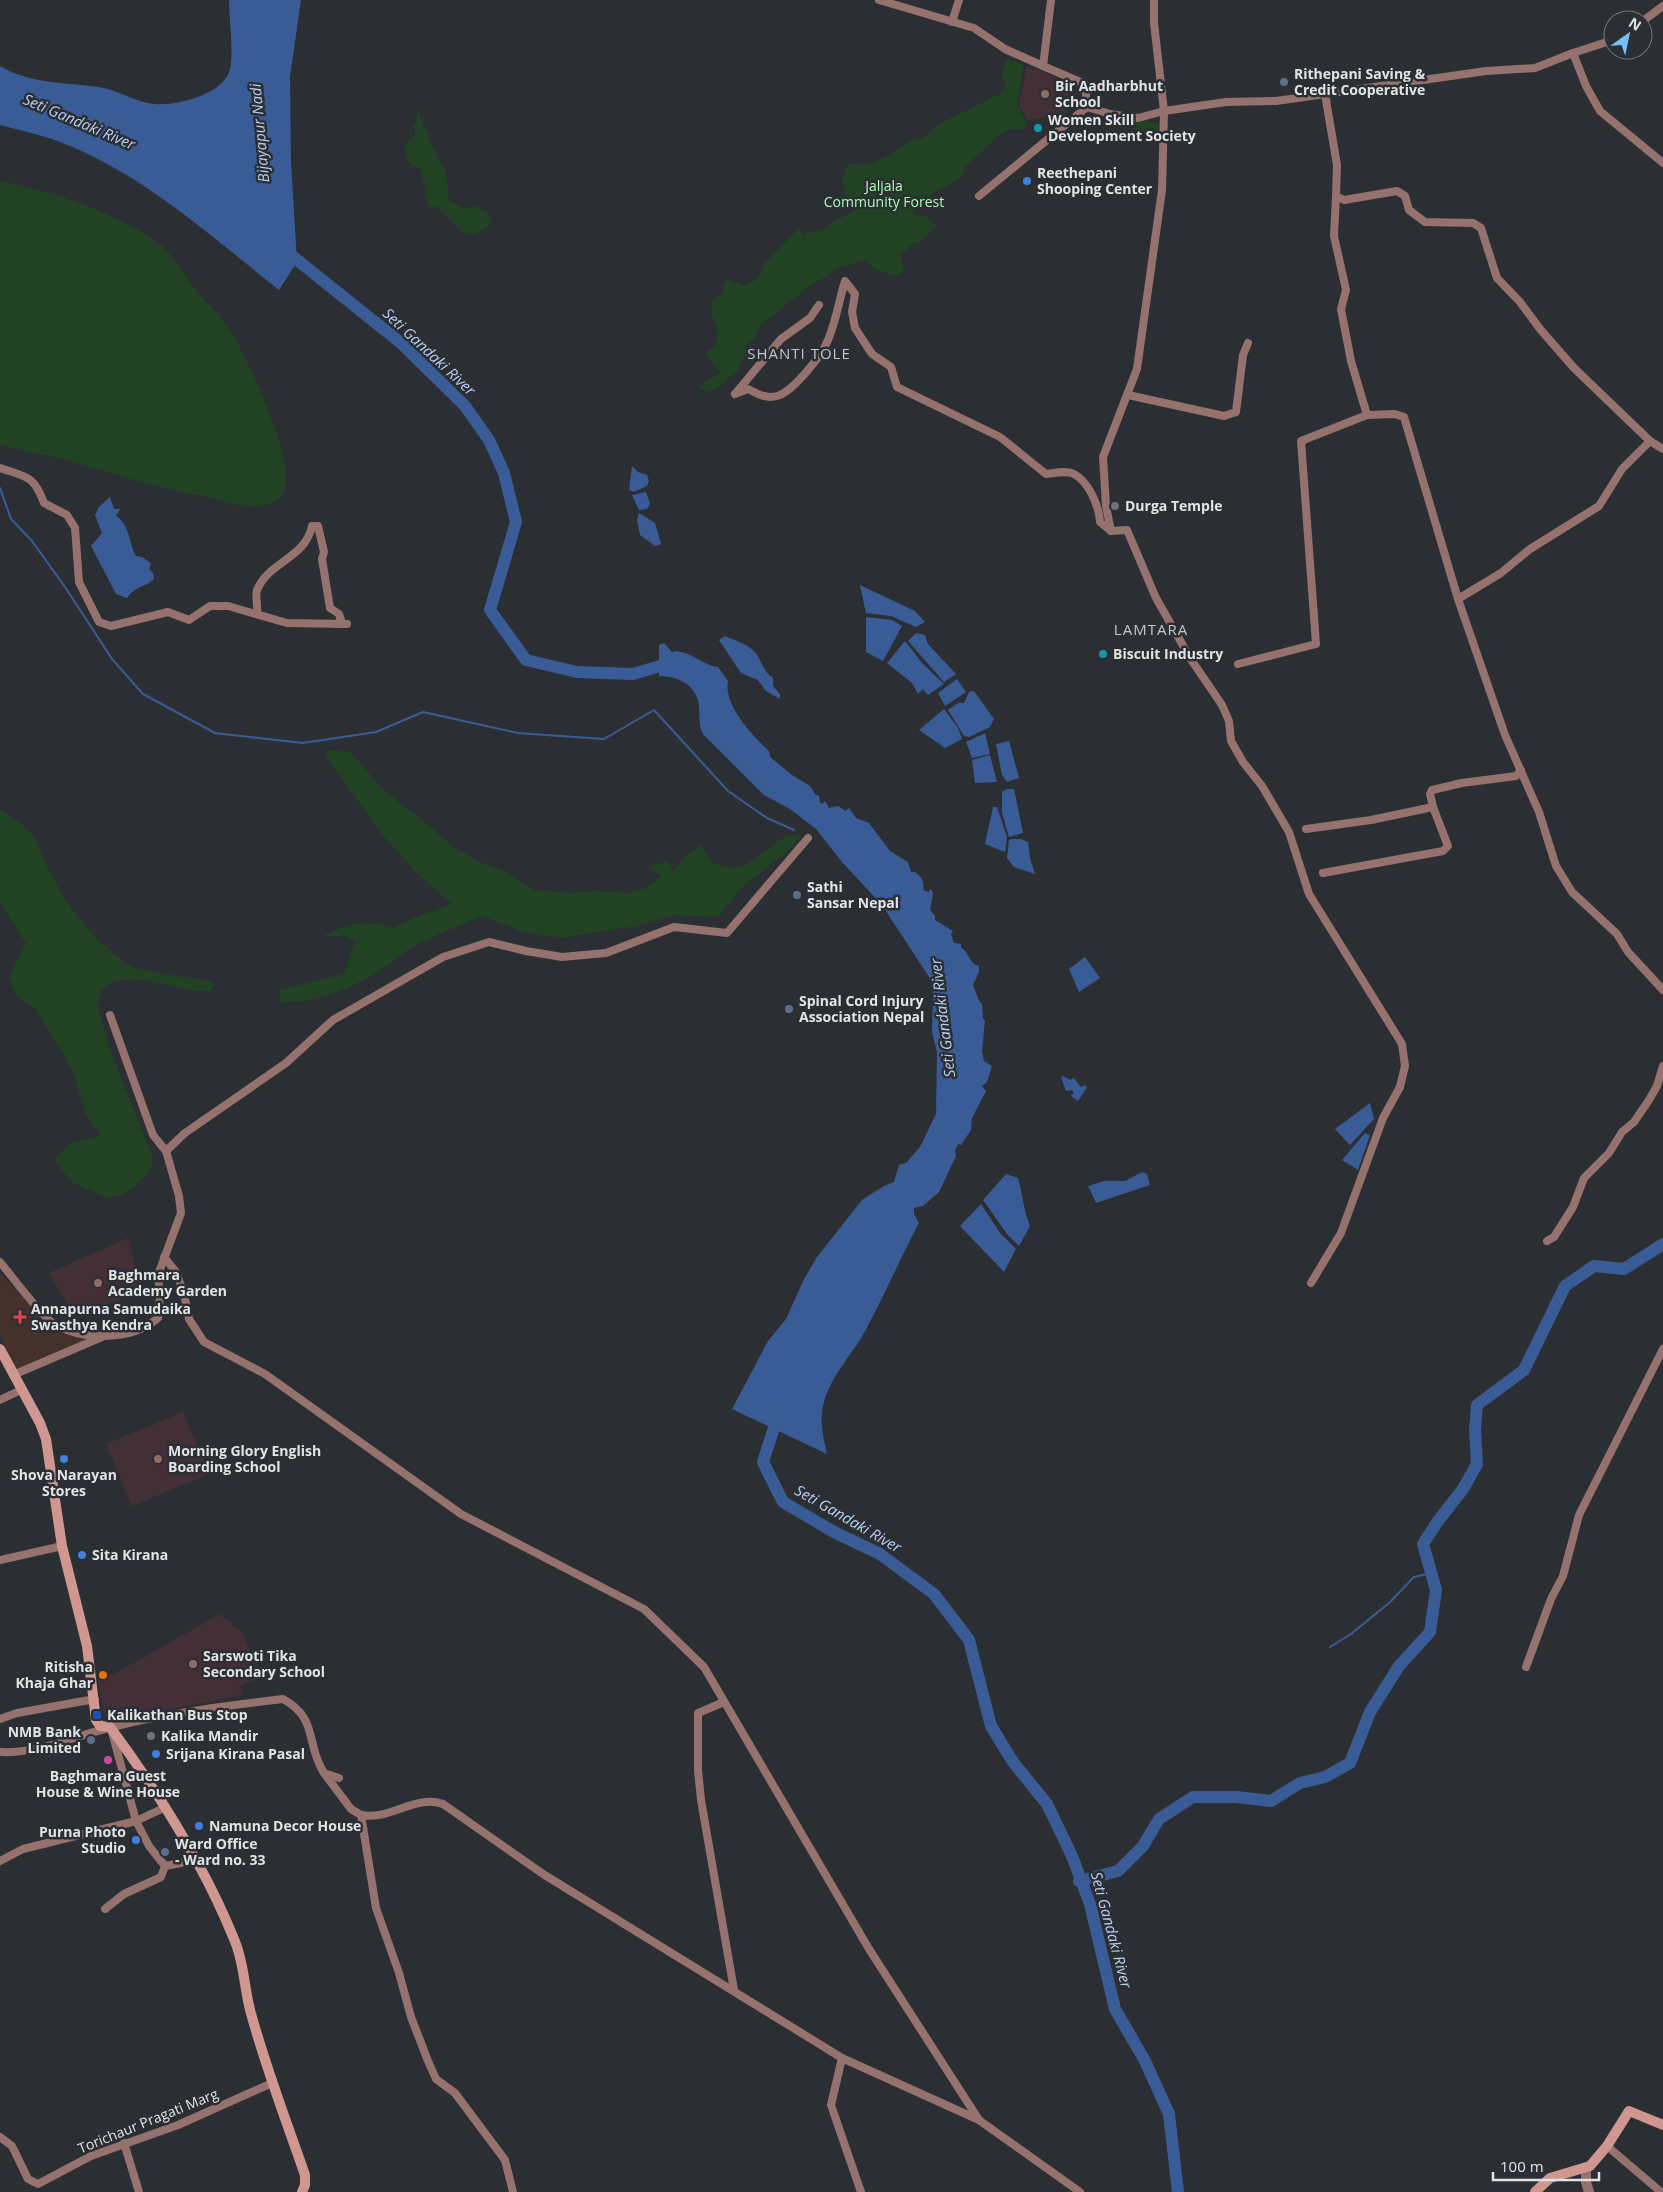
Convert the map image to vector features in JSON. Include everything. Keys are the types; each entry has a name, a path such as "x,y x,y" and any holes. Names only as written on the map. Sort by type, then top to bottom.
{"main road":[{"path":"0,1349 20,1390 40,1423 46,1439 62,1546 87,1646 98,1723 100,1726 110,1727 166,1807 196,1860 235,1941 251,2014 272,2083 305,2175 305,2185 302,2192"},
{"path":"1535,2192 1550,2178 1586,2168 1595,2162 1629,2111 1663,2125"}],"street":[{"path":"879,0 974,28 1006,49 1085,84 1087,107"},
{"path":"952,22 959,0"},
{"path":"1043,66 1052,0"},
{"path":"1111,531 1106,506 1103,457 1128,395 1141,347 1162,190 1164,111 1154,23 1154,0"},
{"path":"1087,107 1110,114 1138,118 1164,111 1226,102 1276,101 1486,71 1535,68 1603,43"},
{"path":"1572,53 1586,86 1600,111 1663,163"},
{"path":"1325,94 1337,165 1334,236 1346,290 1341,309 1351,361 1367,415"},
{"path":"979,196 1087,107"},
{"path":"1336,196 1344,200 1398,191 1405,196 1409,210 1425,222 1473,223 1481,228 1497,278 1520,302 1540,330 1574,368 1650,441 1663,449"},
{"path":"818,305 810,318 781,339 736,394 748,390 763,397 779,396 804,376 828,343 837,317 845,281 855,294 852,312 855,328 872,354 891,367 897,387 1000,437 1046,474 1063,472 1074,474 1088,488 1099,510 1100,522 1111,531 1127,530 1156,598 1190,658 1222,706 1229,722 1231,741 1243,762 1262,786 1289,832 1309,894 1402,1044 1406,1066 1400,1087 1383,1118 1341,1233 1311,1283"},
{"path":"1128,395 1224,416 1236,412 1243,355 1248,343"},
{"path":"1238,664 1316,644 1301,441 1367,415 1395,414 1404,417 1458,599 1505,735 1539,812 1556,866 1572,892 1617,934 1628,952 1663,990"},
{"path":"1458,599 1501,573 1530,549 1599,506 1622,469 1650,441"},
{"path":"0,468 23,476 37,485 44,503 67,515 75,528 79,582 99,622 111,626 168,612 189,620 210,606 228,606 287,623 347,624"},
{"path":"257,613 256,591 270,572 300,550 310,540 312,526 318,526 324,552 322,559 330,608 339,614 341,620 337,624"},
{"path":"1322,873 1443,851 1448,846 1433,807 1430,794 1432,790 1462,783 1516,776 1521,770"},
{"path":"1306,829 1371,820 1433,807"},
{"path":"166,1151 185,1133 286,1063 333,1020 444,957 490,942 562,957 606,954 674,927 727,933 808,838"},
{"path":"13,1376 102,1337 137,1331 148,1326 158,1318 160,1297 158,1275 181,1213 179,1196 166,1151 153,1135 110,1015"},
{"path":"1547,1241 1554,1237 1573,1207 1584,1178 1609,1153 1622,1132 1634,1122 1649,1100 1657,1086 1663,1066"},
{"path":"164,1257 176,1272 184,1294 189,1320 204,1342 264,1374 461,1514 644,1609 704,1667 869,1949 979,2120"},
{"path":"0,1262 52,1322 66,1330 102,1337"},
{"path":"1526,1667 1551,1599 1563,1576 1579,1515 1663,1350"},
{"path":"0,1400 20,1390"},
{"path":"0,1560 62,1546"},
{"path":"0,1719 17,1713 95,1699"},
{"path":"0,1752 37,1748 110,1727 176,1712 283,1699 298,1707 305,1718 324,1774 351,1809 361,1815 371,1817 382,1816 426,1801 443,1804 543,1874 842,2058 979,2120 1080,2192"},
{"path":"724,1702 698,1713 698,1770 734,1990"},
{"path":"110,1727 136,1821 149,1846 165,1866"},
{"path":"324,1774 339,1778"},
{"path":"0,1862 23,1849 48,1841 136,1821 166,1807"},
{"path":"361,1815 376,1908 428,2061 436,2079 455,2093 505,2160 513,2192"},
{"path":"165,1866 196,1860"},
{"path":"105,1910 124,1894 161,1877 165,1866"},
{"path":"842,2058 831,2105 861,2192"},
{"name":"Torichaur Pragati Marg","path":"0,2137 12,2146 28,2179 38,2184 91,2156 178,2125 272,2083"},
{"path":"124,2143 139,2192"},
{"path":"1607,2146 1661,2192"},
{"path":"1586,2168 1586,2182 1589,2192"}],"shaded area":[{"name":"Bir Aadharbhut School","path":"1027,66 1073,83 1065,114 1028,120 1019,105"},
{"name":"Baghmara Academy Garden","path":"128,1238 142,1293 73,1314 49,1273"},
{"name":"Annapurna Samudaika Swasthya Kendra","path":"0,1273 51,1327 86,1338 86,1343 43,1361 15,1369 0,1336"},
{"name":"Morning Glory English Boarding School","path":"183,1412 209,1474 132,1506 106,1444"},
{"name":"Sarswoti Tika Secondary School","path":"220,1614 242,1633 261,1678 239,1685 243,1695 106,1722 98,1679 116,1673"}],"green space":[{"name":"Jaljala Community Forest","path":"1007,58 1024,66 1017,106 1026,121 1024,129 1008,129 966,166 959,179 917,202 913,214 925,216 937,225 919,243 914,243 901,254 904,271 895,276 875,269 865,260 835,269 826,277 816,281 762,324 753,340 743,347 751,353 745,356 737,373 729,377 724,384 707,392 699,387 720,373 705,352 714,348 718,335 716,323 711,315 712,301 721,295 727,279 745,286 758,279 764,264 799,228 803,235 823,229 854,210 847,198 843,183 843,177 848,164 868,165 889,155 909,141 924,137 943,122 1002,93 1006,81 1001,77"},
{"path":"418,110 434,150 446,172 449,201 465,209 475,206 487,212 491,218 490,225 483,230 467,234 437,207 429,206 424,194 427,188 423,183 421,168 414,166 411,168 405,144 414,136 415,130 413,125 417,120"},
{"path":"1137,120 1158,123 1158,131 1142,131 1142,136 1135,134"},
{"path":"0,181 39,190 82,204 142,232 164,248 198,293 230,330 257,383 275,431 286,472 284,492 277,499 269,504 260,506 242,506 151,485 74,462 0,444"},
{"path":"326,750 351,752 381,788 451,845 477,861 507,872 534,890 570,893 597,891 628,893 646,888 661,876 648,867 668,861 673,871 686,856 701,845 712,863 739,867 748,864 783,838 801,835 790,849 741,888 718,917 675,915 637,926 561,938 521,931 483,916 447,930 412,947 381,970 345,989 307,1000 280,1002 279,990 344,974 355,941 345,936 322,936 350,925 366,923 394,928 408,920 451,903 417,873 386,839 328,760"},
{"path":"0,809 30,832 67,902 92,934 112,952 130,966 138,969 215,984 209,991 185,989 137,979 125,980 109,983 100,994 98,1008 107,1039 153,1158 151,1170 133,1188 121,1195 108,1198 71,1182 55,1160 70,1143 99,1137 99,1132 86,1115 75,1078 65,1057 35,1008 17,996 9,977 26,943 0,903"}],"water":[{"name":"Bijayapur Nadi","path":"229,0 301,0 290,77 291,162 297,262 279,290 205,230 127,175 61,142 0,125 0,66 25,77 104,88 142,102 155,104 175,103 210,92 226,78 230,69"},
{"path":"632,466 638,472 647,475 649,481 647,486 634,492 629,490"},
{"path":"646,492 650,504 647,509 639,510 632,495"},
{"path":"110,497 114,509 120,509 116,516 127,529 136,556 142,557 151,563 149,569 153,573 154,579 134,591 127,598 116,594 91,546 102,533 95,515 99,507"},
{"path":"639,513 655,523 661,544 655,546 640,535 637,520"},
{"path":"860,585 915,611 925,622 916,627 891,616 866,613"},
{"path":"866,617 892,620 902,626 883,661 866,652"},
{"path":"916,633 925,635 928,644 956,674 944,682 908,641"},
{"path":"725,636 746,645 754,651 765,670 773,678 773,686 780,694 780,699 766,691 758,680 741,673 719,640"},
{"path":"905,641 922,663 944,684 928,695 923,689 918,694 912,683 887,663"},
{"path":"664,643 672,652 683,652 707,664 718,667 728,681 730,700 735,710 748,729 769,751 770,757 792,775 810,786 815,794 819,796 820,803 822,804 825,801 829,808 838,806 846,811 849,808 856,818 869,823 890,851 908,862 911,872 915,872 921,878 923,890 928,892 931,889 933,893 930,910 935,916 935,920 953,931 951,934 954,943 961,944 961,948 975,965 979,966 979,972 973,985 982,1004 983,1019 985,1020 982,1052 984,1061 992,1066 987,1082 982,1086 986,1091 972,1118 971,1130 961,1145 958,1144 955,1151 956,1156 939,1192 923,1206 914,1208 914,1214 919,1223 864,1333 831,1383 824,1402 822,1422 827,1454 732,1409 768,1341 786,1319 804,1279 817,1257 862,1200 894,1182 899,1165 906,1163 920,1147 936,1114 937,1052 932,1032 933,996 931,980 882,905 842,862 816,829 790,809 764,795 703,734 695,692 679,680 659,676 659,645"},
{"path":"957,679 966,692 945,706 938,693"},
{"path":"974,691 994,719 990,727 969,737 964,736 948,710 958,703 964,703 969,692"},
{"path":"944,709 958,728 962,739 945,748 919,730"},
{"path":"985,733 990,754 972,758 966,742"},
{"path":"1009,741 1019,778 1007,782 1002,775 996,744"},
{"path":"990,755 997,782 975,783 972,760"},
{"path":"1007,789 1014,789 1023,833 1009,837 1002,813 1002,792"},
{"path":"993,807 997,807 1007,837 1005,852 985,844"},
{"path":"1021,839 1028,842 1035,874 1014,867 1007,858 1009,840"},
{"path":"1085,957 1100,978 1079,992 1069,969"},
{"path":"1063,1076 1070,1080 1074,1078 1081,1087 1085,1085 1087,1087 1078,1101 1071,1096 1074,1093 1072,1090 1066,1091 1061,1077"},
{"path":"1370,1103 1374,1119 1350,1145 1335,1129"},
{"path":"1365,1133 1370,1135 1358,1170 1342,1160"},
{"path":"1142,1172 1147,1174 1150,1185 1096,1203 1088,1186 1104,1181 1125,1181"},
{"path":"1006,1174 1018,1178 1030,1226 1019,1246 1007,1234 983,1200"},
{"path":"981,1204 1000,1233 1016,1249 1004,1272 960,1226"}],"waterway":[{"name":"Seti Gandaki River","path":"286,251 401,343 465,406 489,440 504,473 516,522 490,610 526,660 577,672 633,674 674,662"},
{"path":"0,488 11,519 32,541 65,587 112,659 143,694 215,733 303,743 376,732 423,712 518,733 604,739 654,710 728,791 767,818 794,830"},
{"path":"1079,1881 1118,1871 1143,1846 1159,1819 1193,1797 1237,1797 1271,1801 1300,1783 1325,1777 1350,1763 1370,1712 1399,1666 1430,1632 1436,1590 1423,1544 1463,1489 1477,1464 1475,1430 1477,1405 1524,1370 1565,1286 1594,1266 1624,1269 1663,1244"},
{"name":"Seti Gandaki River","path":"779,1412 763,1462 783,1502 834,1532 880,1554 934,1594 969,1640 991,1726 1013,1762 1047,1804 1072,1856 1090,1904 1115,2009 1145,2061 1169,2114 1178,2192"},
{"path":"1330,1647 1351,1634 1389,1603 1414,1577 1431,1573"}],"place":[{"name":"Rithepani Saving & Credit Cooperative","path":"1284,82"},
{"name":"Bir Aadharbhut School","path":"1045,94"},
{"name":"Women Skill Development Society","path":"1038,128"},
{"name":"Reethepani Shooping Center","path":"1027,181"},
{"name":"Durga Temple","path":"1115,506"},
{"name":"Biscuit Industry","path":"1103,654"},
{"name":"Sathi Sansar Nepal","path":"797,895"},
{"name":"Spinal Cord Injury Association Nepal","path":"789,1009"},
{"name":"Baghmara Academy Garden","path":"98,1283"},
{"name":"Annapurna Samudaika Swasthya Kendra","path":"20,1317"},
{"name":"Shova Narayan Stores","path":"64,1459"},
{"name":"Morning Glory English Boarding School","path":"158,1459"},
{"name":"Sita Kirana","path":"82,1555"},
{"name":"Sarswoti Tika Secondary School","path":"193,1664"},
{"name":"Ritisha Khaja Ghar","path":"103,1675"},
{"name":"Kalikathan Bus Stop","path":"97,1715"},
{"name":"Kalika Mandir","path":"151,1736"},
{"name":"NMB Bank Limited","path":"91,1740"},
{"name":"Srijana Kirana Pasal","path":"156,1754"},
{"name":"Baghmara Guest House & Wine House","path":"108,1760"},
{"name":"Namuna Decor House","path":"199,1826"},
{"name":"Purna Photo Studio","path":"136,1840"},
{"name":"Ward Office - Ward no. 33","path":"165,1852"}],"district":[{"name":"SHANTI TOLE","path":"799,354"},
{"name":"LAMTARA","path":"1151,630"}]}
